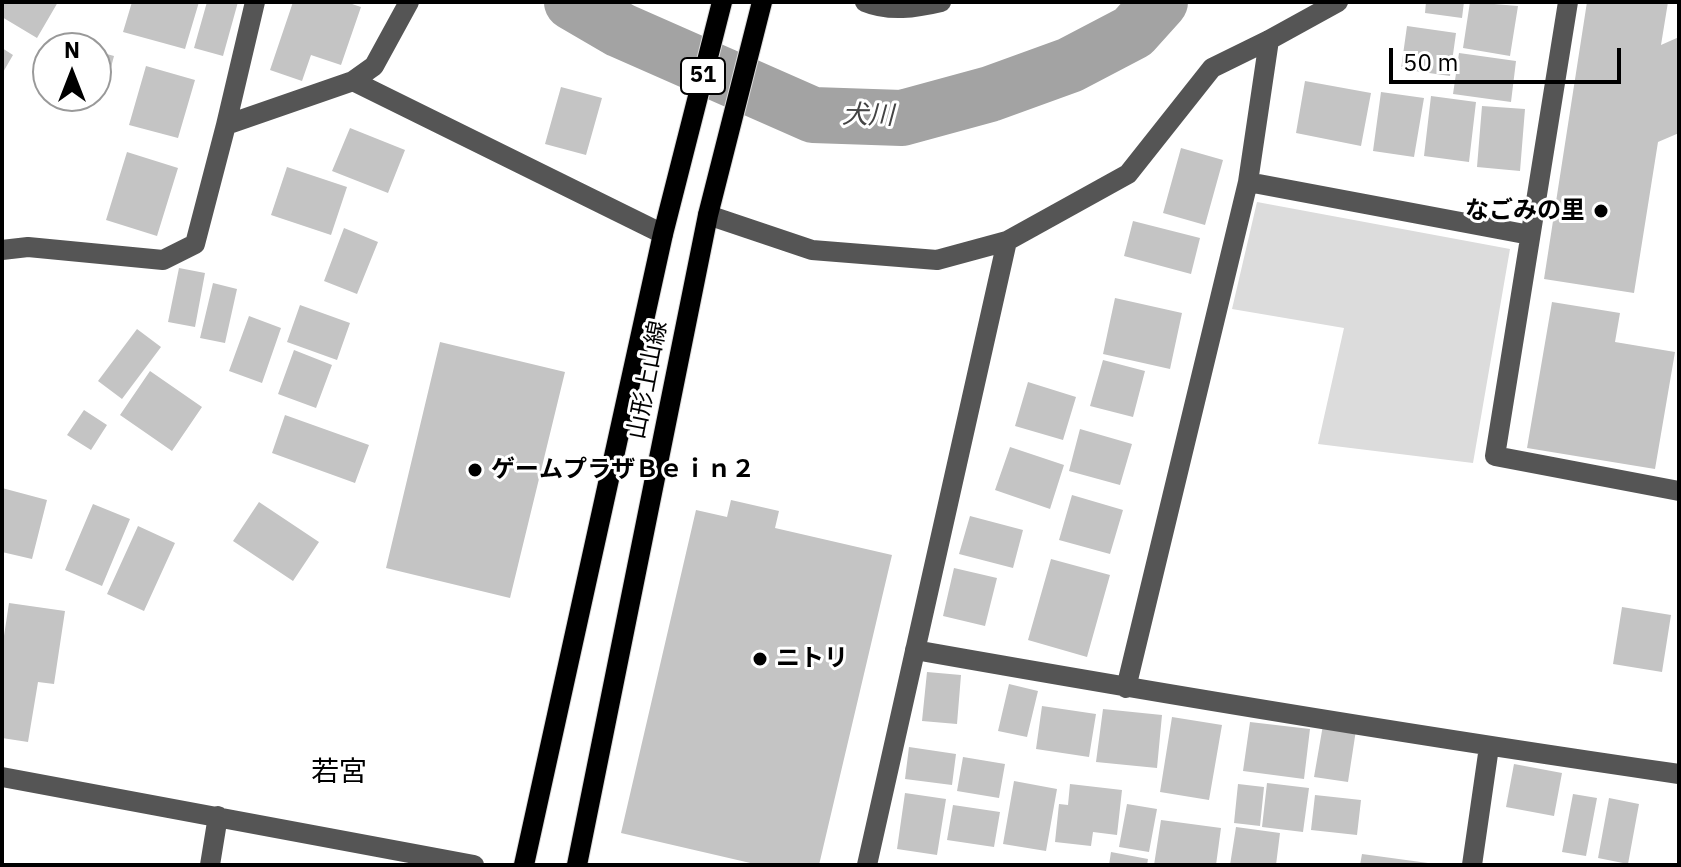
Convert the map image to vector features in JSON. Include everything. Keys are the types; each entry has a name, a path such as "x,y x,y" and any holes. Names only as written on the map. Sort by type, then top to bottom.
{"main road":[{"name":"山形上山線","path":"577,865 708,215 762,2"},
{"name":"山形上山線","path":"524,865 663,234 721,8"}],"lane":[{"path":"2,250 28,247 163,260 195,244 255,2"},
{"path":"226,125 353,81 374,66 409,2"},
{"path":"865,2 874,6 914,9 941,2"},
{"path":"708,215 812,250 937,260 1007,241 1128,174 1212,68 1338,2"},
{"path":"1568,2 1495,456 1679,491"},
{"path":"1126,688 1248,182 1269,40"},
{"path":"353,81 663,234"},
{"path":"1248,182 1530,235"},
{"path":"867,865 1007,241"},
{"path":"915,650 1489,747 1679,774"},
{"path":"1472,865 1489,747"},
{"path":"2,777 474,865"},
{"path":"210,865 218,816"}],"shaded area":[{"path":"1257,202 1510,249 1473,463 1318,444 1344,328 1232,309"}],"building":[{"path":"2,2 58,2 40,32 32,32 32,35 2,17"},
{"path":"132,2 199,2 185,49 123,32"},
{"path":"207,2 238,2 223,56 194,48"},
{"path":"293,2 346,2 361,7 341,65 311,55 302,81 270,70"},
{"path":"1426,2 1464,2 1462,18 1425,13"},
{"path":"1470,2 1518,6 1510,56 1463,48"},
{"name":"なごみの里","path":"1587,2 1668,2 1661,45 1679,37 1679,133 1658,142 1634,293 1544,279"},
{"path":"1407,26 1456,33 1450,76 1401,69"},
{"path":"2,48 13,55 2,74"},
{"path":"1459,53 1516,61 1511,102 1453,94"},
{"path":"146,66 195,80 178,138 129,125"},
{"path":"1305,81 1371,93 1361,146 1296,133"},
{"path":"561,87 602,98 586,155 545,144"},
{"path":"1381,92 1424,98 1414,157 1373,151"},
{"path":"1431,96 1476,102 1469,162 1424,156"},
{"path":"1482,106 1525,109 1520,171 1477,167"},
{"path":"350,128 405,150 388,193 332,171"},
{"path":"1181,148 1223,160 1205,225 1163,213"},
{"path":"127,152 178,168 157,236 106,220"},
{"path":"287,167 347,187 331,235 271,215"},
{"path":"1133,221 1200,238 1191,274 1124,256"},
{"path":"344,228 378,242 357,294 324,281"},
{"path":"179,268 205,273 195,327 168,322"},
{"path":"213,283 237,289 225,343 200,338"},
{"path":"1115,298 1182,313 1170,369 1103,354"},
{"path":"1552,302 1620,313 1615,342 1675,352 1655,469 1527,448"},
{"path":"300,305 350,323 337,360 287,342"},
{"path":"249,316 281,328 262,383 229,371"},
{"path":"137,329 161,347 122,399 98,381"},
{"name":"ゲームプラザＢｅｉｎ２","path":"440,342 565,372 510,598 386,568"},
{"path":"294,350 332,365 316,408 278,394"},
{"path":"1103,360 1145,371 1133,417 1090,406"},
{"path":"150,371 202,407 172,451 120,415"},
{"path":"1028,382 1076,397 1063,440 1015,426"},
{"path":"84,410 107,425 91,450 67,435"},
{"path":"285,415 369,445 355,483 272,453"},
{"path":"1080,429 1132,444 1120,485 1069,471"},
{"path":"1010,447 1064,465 1050,509 995,490"},
{"path":"2,488 47,500 32,559 2,552"},
{"path":"1072,495 1123,510 1110,554 1059,540"},
{"path":"731,500 779,511 775,528 892,555 819,865 759,865 621,833 696,510 727,517"},
{"path":"259,502 319,542 293,581 233,541"},
{"path":"93,504 130,519 102,586 65,570"},
{"path":"970,516 1023,530 1013,568 959,554"},
{"path":"138,526 175,543 144,611 107,594"},
{"path":"1051,559 1110,575 1087,657 1028,640"},
{"path":"954,568 997,578 985,626 943,616"},
{"path":"9,603 65,611 54,684 38,682 28,742 2,738 2,649"},
{"path":"1622,607 1671,615 1662,672 1613,664"},
{"path":"927,672 961,675 957,724 922,721"},
{"path":"1009,684 1038,691 1027,737 998,731"},
{"path":"1042,706 1096,714 1089,757 1036,749"},
{"path":"1103,709 1162,715 1157,768 1096,762"},
{"path":"1172,717 1222,725 1209,800 1160,792"},
{"path":"1250,722 1310,729 1304,779 1243,771"},
{"path":"1323,725 1356,730 1348,782 1314,777"},
{"path":"909,747 956,754 952,785 905,779"},
{"path":"963,757 1005,764 999,798 957,791"},
{"path":"1514,764 1562,773 1554,816 1506,807"},
{"path":"1014,781 1057,789 1046,851 1003,844"},
{"path":"1267,783 1309,788 1303,832 1262,827"},
{"path":"1070,784 1122,790 1117,835 1093,832 1091,846 1055,842 1059,804 1068,805"},
{"path":"1238,784 1264,787 1260,826 1234,823"},
{"path":"905,793 946,799 937,855 897,849"},
{"path":"1573,794 1597,798 1586,856 1562,852"},
{"path":"1315,795 1361,800 1357,835 1311,830"},
{"path":"1609,798 1639,804 1628,864 1598,858"},
{"path":"1127,804 1157,809 1149,852 1119,847"},
{"path":"953,805 1000,812 994,847 947,840"},
{"path":"1161,820 1221,828 1216,865 1154,865"},
{"path":"1236,827 1280,833 1276,865 1230,865"},
{"path":"1111,852 1148,859 1147,865 1109,865"},
{"path":"1362,854 1428,863 1428,865 1360,865"}],"waterway":[{"name":"犬川","path":"572,2 620,30 813,115 902,118 990,94 1070,65 1133,32 1160,2"}],"place":[{"name":"なごみの里","path":"1601,211"},
{"name":"ゲームプラザＢｅｉｎ２","path":"475,470"},
{"name":"ニトリ","path":"760,659"}],"district":[{"name":"若宮","path":"339,773"}]}
